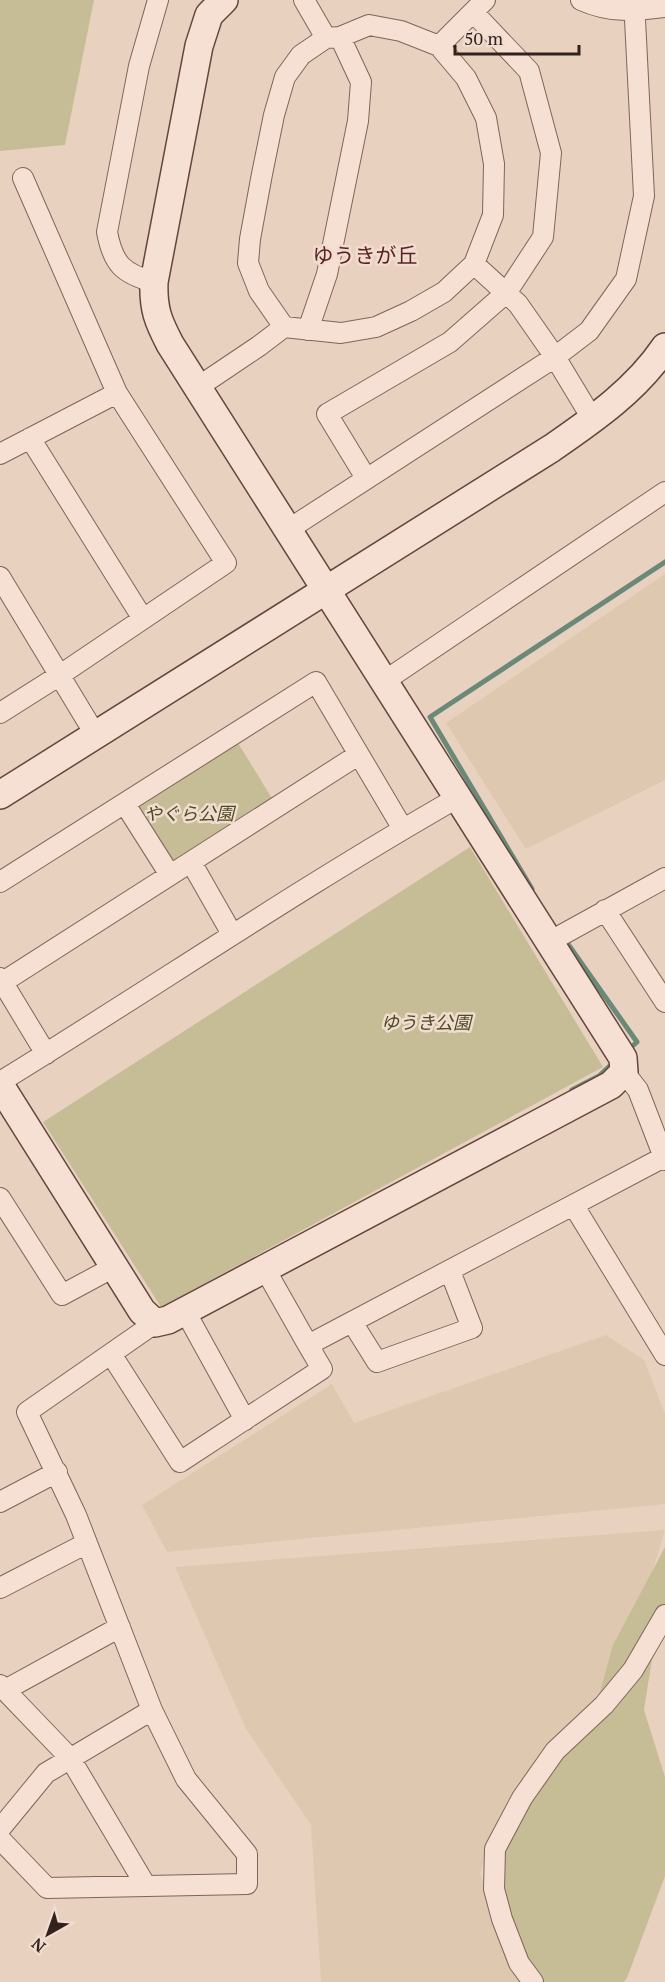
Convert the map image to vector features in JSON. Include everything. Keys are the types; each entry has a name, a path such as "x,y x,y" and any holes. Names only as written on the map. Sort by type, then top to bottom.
{"street":[{"path":"154,282 136,277 123,269 110,251 106,232 139,66 158,0"},
{"path":"224,0 209,15 199,46 154,282 157,320 383,682 623,1058 624,1072 660,1126 664,1158 308,1345"},
{"path":"304,0 333,37 361,82 358,121 327,274 308,330"},
{"path":"581,0 604,9 634,5 665,7"},
{"path":"289,529 555,357 589,331 626,279 644,196 634,5"},
{"path":"366,478 327,414 450,342 507,292 543,237 551,153 529,70 479,6 439,46"},
{"path":"198,387 284,327 341,333 376,327 444,292 474,264 493,215 494,164 486,118 466,78 439,46 401,30 369,25 333,37 301,55 285,77 274,115 250,239 248,263 259,291 284,327"},
{"path":"0,713 226,563 117,393 23,178"},
{"path":"474,264 518,304 555,357 593,420"},
{"path":"0,795 552,448 593,420 622,396 646,373 665,347"},
{"path":"0,454 117,393"},
{"path":"30,438 143,619"},
{"path":"383,682 665,492"},
{"path":"0,577 7,605 60,675 95,734"},
{"path":"0,882 316,682 403,829"},
{"path":"46,1054 1,980 358,755"},
{"path":"155,1323 142,1311 0,1083 232,934 457,798"},
{"path":"125,804 170,875"},
{"path":"190,862 232,934"},
{"path":"549,942 665,878"},
{"path":"605,910 665,1002"},
{"path":"0,1839 47,1888 247,1884 247,1854 186,1779 152,1710 87,1543 57,1472 27,1412 155,1323 168,1320 611,1085 624,1072"},
{"path":"0,1198 62,1295 114,1267"},
{"path":"574,1206 665,1355"},
{"path":"111,1354 180,1462 322,1369 265,1269"},
{"path":"352,1322 377,1362 472,1328 450,1271"},
{"path":"185,1311 245,1420"},
{"path":"0,1502 57,1472"},
{"path":"0,1588 87,1543"},
{"path":"533,1982 519,1963 502,1919 494,1889 495,1849 522,1798 548,1760 604,1705 633,1670 665,1615"},
{"path":"120,1627 2,1687 70,1758 146,1886"},
{"path":"0,1829 46,1773 152,1710"}],"shaded area":[{"path":"665,574 665,780 526,849 446,723"},
{"path":"606,1335 644,1360 665,1414 665,1504 167,1552 142,1505 332,1384 354,1423"},
{"path":"665,1530 624,1664 499,1817 480,1873 507,1960 524,1982 321,1982 311,1825 246,1729 175,1567"}],"green space":[{"path":"0,0 94,0 65,145 0,151"},
{"name":"やぐら公園","path":"238,743 273,800 175,864 138,804"},
{"name":"ゆうき公園","path":"470,847 603,1067 161,1307 43,1122"},
{"path":"665,1547 665,1627 652,1659 644,1710 665,1777 665,1876 624,1982 541,1982 497,1911 508,1814 531,1766 598,1699 613,1645"}],"waterway":[{"path":"532,889 430,717 665,562"},
{"path":"563,937 637,1042 628,1050"},
{"path":"572,1090 599,1076 614,1062"}],"district":[{"name":"ゆうきが丘","path":"365,255"}]}
